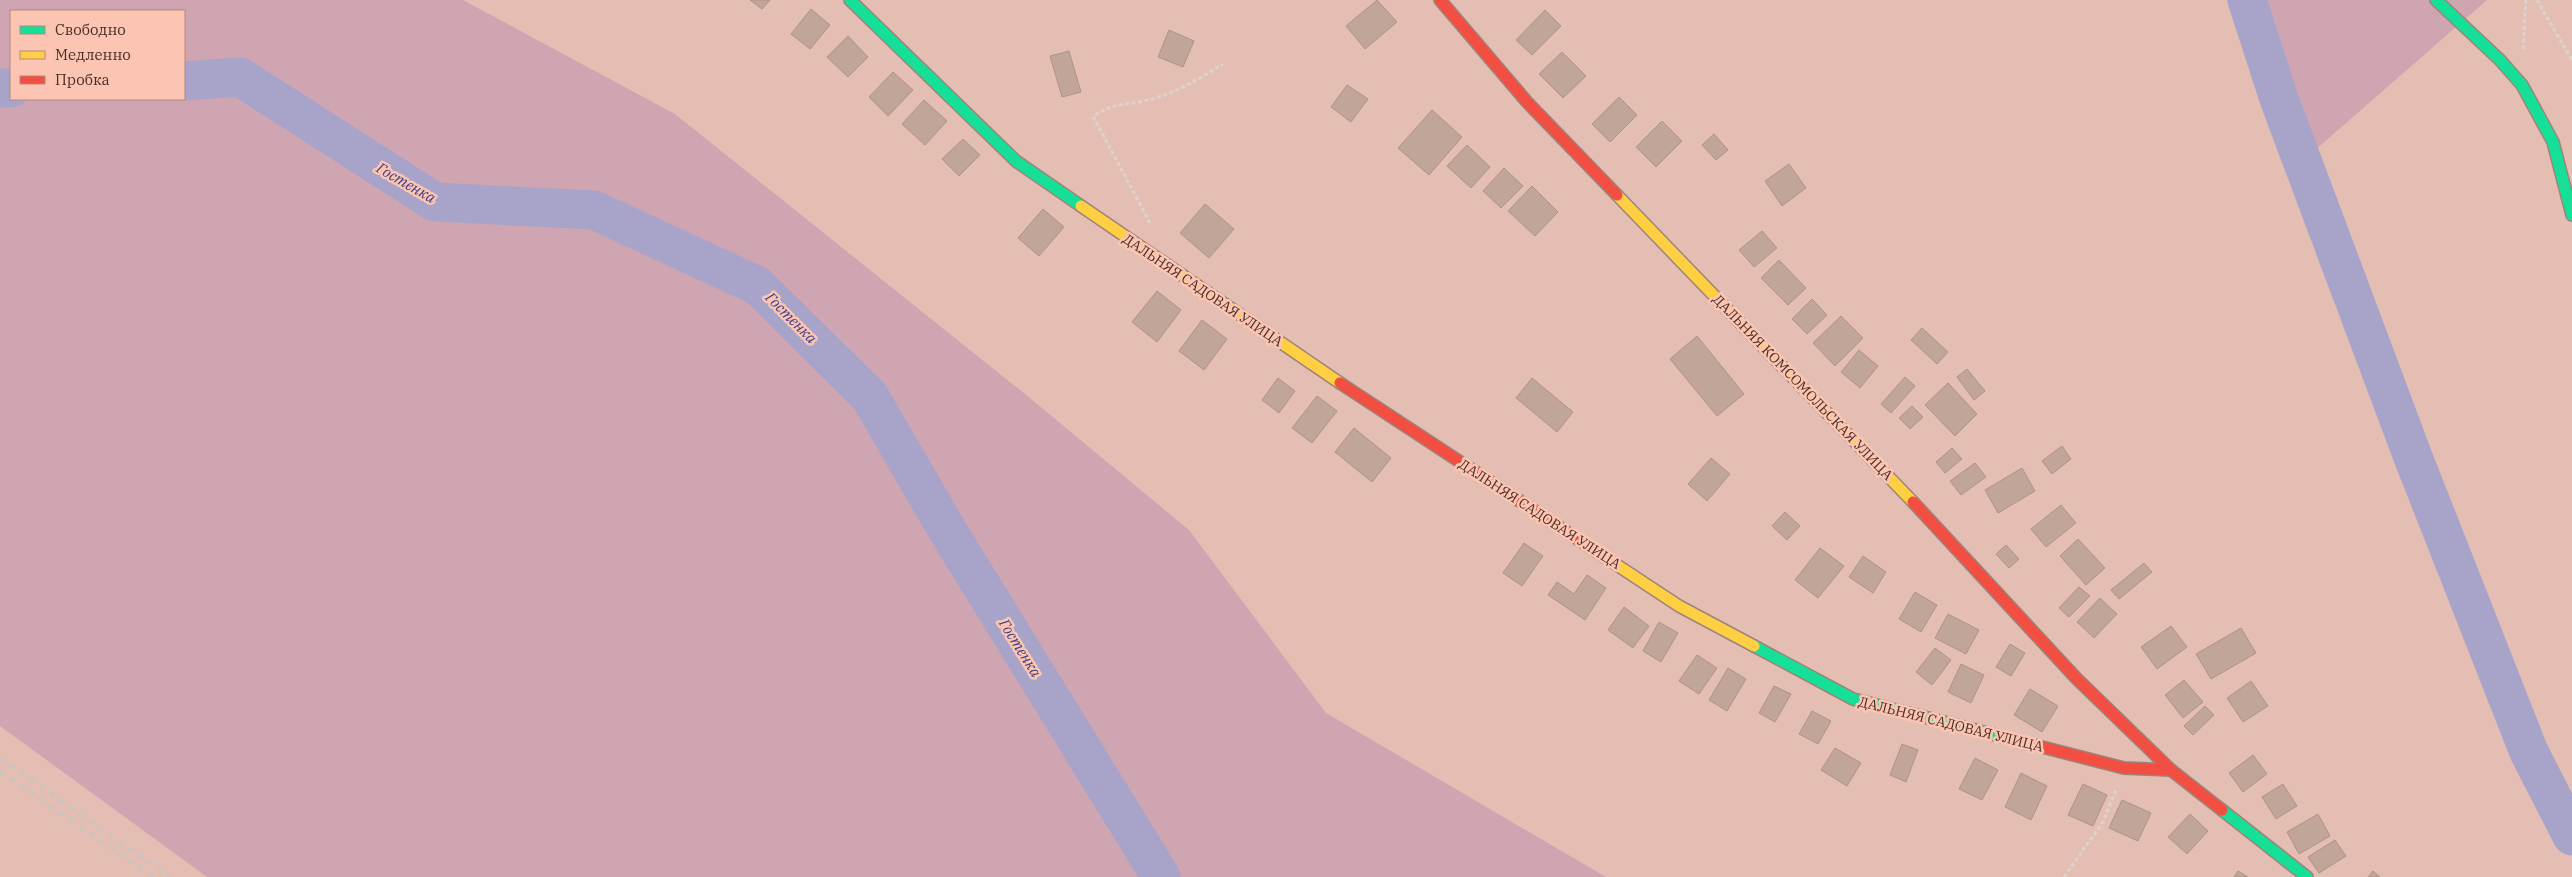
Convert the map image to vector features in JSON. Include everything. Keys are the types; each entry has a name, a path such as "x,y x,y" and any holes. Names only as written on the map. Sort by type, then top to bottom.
{"street":[{"name":"ДАЛЬНЯЯ САДОВАЯ УЛИЦА","path":"850,0 1016,162 1245,320 1679,606 1853,699 2124,768 2171,770"},
{"name":"ДАЛЬНЯЯ КОМСОМОЛЬСКАЯ УЛИЦА","path":"1440,0 1527,102 1918,507 2078,679 2171,770"},
{"path":"2436,0 2500,60 2522,85 2553,142 2572,215"},
{"path":"2171,770 2307,877"}],"path":[{"path":"2523,56 2526,0"},
{"path":"2537,0 2572,60"},
{"path":"1153,229 1093,116 1111,105 1147,100 1188,86 1223,64"},
{"path":"2064,877 2103,822 2124,768"}],"shaded area":[{"path":"0,0 463,0 675,114 1025,394 1189,530 1326,713 1606,877 207,877 0,726"},
{"path":"2254,0 2487,0 2306,158"}],"building":[{"path":"750,0 770,0 762,9"},
{"path":"1377,0 1397,22 1365,49 1346,26"},
{"path":"811,9 830,25 810,49 791,34"},
{"path":"1545,10 1561,26 1532,55 1516,40"},
{"path":"1169,30 1194,41 1183,67 1158,57"},
{"path":"848,36 868,57 848,77 827,57"},
{"path":"1069,51 1081,92 1062,97 1050,56"},
{"path":"1562,52 1586,76 1563,98 1539,74"},
{"path":"893,72 913,90 888,116 869,97"},
{"path":"1347,85 1368,99 1351,122 1331,107"},
{"path":"1619,97 1637,115 1610,142 1592,124"},
{"path":"924,100 947,121 925,145 902,124"},
{"path":"1432,110 1462,137 1429,175 1398,148"},
{"path":"1662,121 1682,141 1656,167 1636,147"},
{"path":"1714,134 1728,150 1716,160 1702,145"},
{"path":"963,139 980,155 959,176 942,159"},
{"path":"1467,145 1490,167 1471,188 1447,166"},
{"path":"1789,164 1806,188 1782,206 1765,181"},
{"path":"1504,168 1523,186 1501,208 1483,191"},
{"path":"1532,186 1558,212 1535,236 1508,211"},
{"path":"1205,204 1234,229 1209,258 1180,233"},
{"path":"1043,209 1064,227 1039,256 1018,238"},
{"path":"1762,231 1777,248 1754,267 1739,250"},
{"path":"1779,260 1806,288 1788,305 1761,278"},
{"path":"1157,291 1181,310 1157,342 1132,322"},
{"path":"1812,299 1827,315 1807,334 1792,319"},
{"path":"1841,316 1863,338 1835,366 1813,343"},
{"path":"1202,320 1227,339 1204,370 1179,351"},
{"path":"1922,328 1948,352 1937,364 1911,340"},
{"path":"1697,336 1744,394 1717,416 1670,359"},
{"path":"1859,350 1878,366 1860,388 1841,372"},
{"path":"1967,369 1985,391 1974,400 1957,377"},
{"path":"1905,377 1915,386 1891,413 1881,404"},
{"path":"1278,378 1295,391 1279,413 1262,400"},
{"path":"1532,378 1573,412 1557,432 1516,398"},
{"path":"1948,383 1977,414 1955,436 1925,405"},
{"path":"1317,396 1337,411 1312,443 1292,428"},
{"path":"1912,406 1923,417 1910,429 1899,418"},
{"path":"1354,428 1391,458 1372,482 1335,452"},
{"path":"2062,446 2071,459 2052,474 2042,461"},
{"path":"1952,448 1962,459 1945,473 1936,462"},
{"path":"1711,458 1730,474 1707,501 1688,484"},
{"path":"1975,463 1986,477 1961,495 1950,481"},
{"path":"2022,468 2035,491 1998,513 1985,490"},
{"path":"2061,505 2076,523 2046,547 2031,529"},
{"path":"1785,512 1800,526 1787,540 1772,526"},
{"path":"2078,539 2105,568 2086,585 2060,556"},
{"path":"1524,543 1543,556 1522,586 1503,573"},
{"path":"2006,545 2019,559 2009,568 1996,554"},
{"path":"1820,548 1844,566 1818,598 1795,580"},
{"path":"1863,556 1886,572 1873,593 1849,577"},
{"path":"2144,563 2152,572 2119,599 2111,590"},
{"path":"1587,575 1606,588 1585,620 1548,595 1557,582 1574,594"},
{"path":"2079,587 2090,596 2069,617 2059,608"},
{"path":"1915,592 1937,605 1921,632 1899,619"},
{"path":"2100,598 2117,614 2094,638 2077,622"},
{"path":"1624,607 1649,626 1633,648 1608,630"},
{"path":"1948,614 1979,630 1966,654 1935,638"},
{"path":"1659,622 1678,633 1661,662 1643,651"},
{"path":"2171,626 2187,647 2157,669 2141,647"},
{"path":"2241,628 2256,653 2211,679 2196,654"},
{"path":"2010,644 2025,653 2011,676 1996,667"},
{"path":"1935,648 1951,660 1932,685 1916,672"},
{"path":"1697,655 1717,668 1699,694 1679,681"},
{"path":"1961,664 1984,675 1971,703 1948,692"},
{"path":"1728,668 1746,679 1727,711 1709,700"},
{"path":"2184,680 2203,702 2183,718 2165,695"},
{"path":"2251,681 2268,706 2243,722 2227,698"},
{"path":"1774,686 1791,694 1775,722 1759,713"},
{"path":"2030,689 2058,706 2042,732 2014,715"},
{"path":"2205,706 2214,715 2193,735 2184,726"},
{"path":"1812,711 1831,721 1818,744 1799,734"},
{"path":"1902,744 1918,750 1906,782 1890,775"},
{"path":"1835,748 1861,763 1847,786 1821,770"},
{"path":"2253,755 2267,774 2243,792 2229,773"},
{"path":"1975,758 1998,770 1982,800 1959,789"},
{"path":"2021,773 2047,786 2031,820 2005,807"},
{"path":"2083,784 2107,795 2093,826 2068,815"},
{"path":"2283,784 2297,806 2276,819 2262,797"},
{"path":"2122,800 2151,813 2138,841 2109,828"},
{"path":"2190,814 2208,831 2187,854 2168,837"},
{"path":"2318,814 2330,836 2299,854 2287,832"},
{"path":"2335,840 2346,856 2319,873 2308,857"},
{"path":"2238,871 2248,877 2234,877"},
{"path":"2373,871 2380,877 2368,877"}],"waterway":[{"path":"2247,0 2279,99 2413,457 2529,752 2572,836"},
{"name":"Гостенка","path":"185,81 240,77 435,202 594,210 758,286 870,397 946,528 1161,877"},
{"name":"Гостенка","path":"0,88 10,88"}],"railway":[{"path":"0,758 170,877"},
{"path":"0,771 153,877"}],"traffic: fast":[{"path":"850,0 1016,161 1081,206"},
{"path":"2436,0 2500,60 2522,85 2553,142 2572,215"},
{"path":"1754,646 1853,699 2015,740"},
{"path":"2222,810 2307,877"}],"traffic: slow":[{"path":"1617,195 1913,502"},
{"path":"1081,206 1340,383"},
{"path":"1579,540 1679,606 1754,646"}],"traffic: jam":[{"path":"1440,0 1527,102 1617,195"},
{"path":"1340,383 1579,540"},
{"path":"1913,502 2077,679 2171,770 2222,810"},
{"path":"2015,740 2124,768 2171,770"}]}
